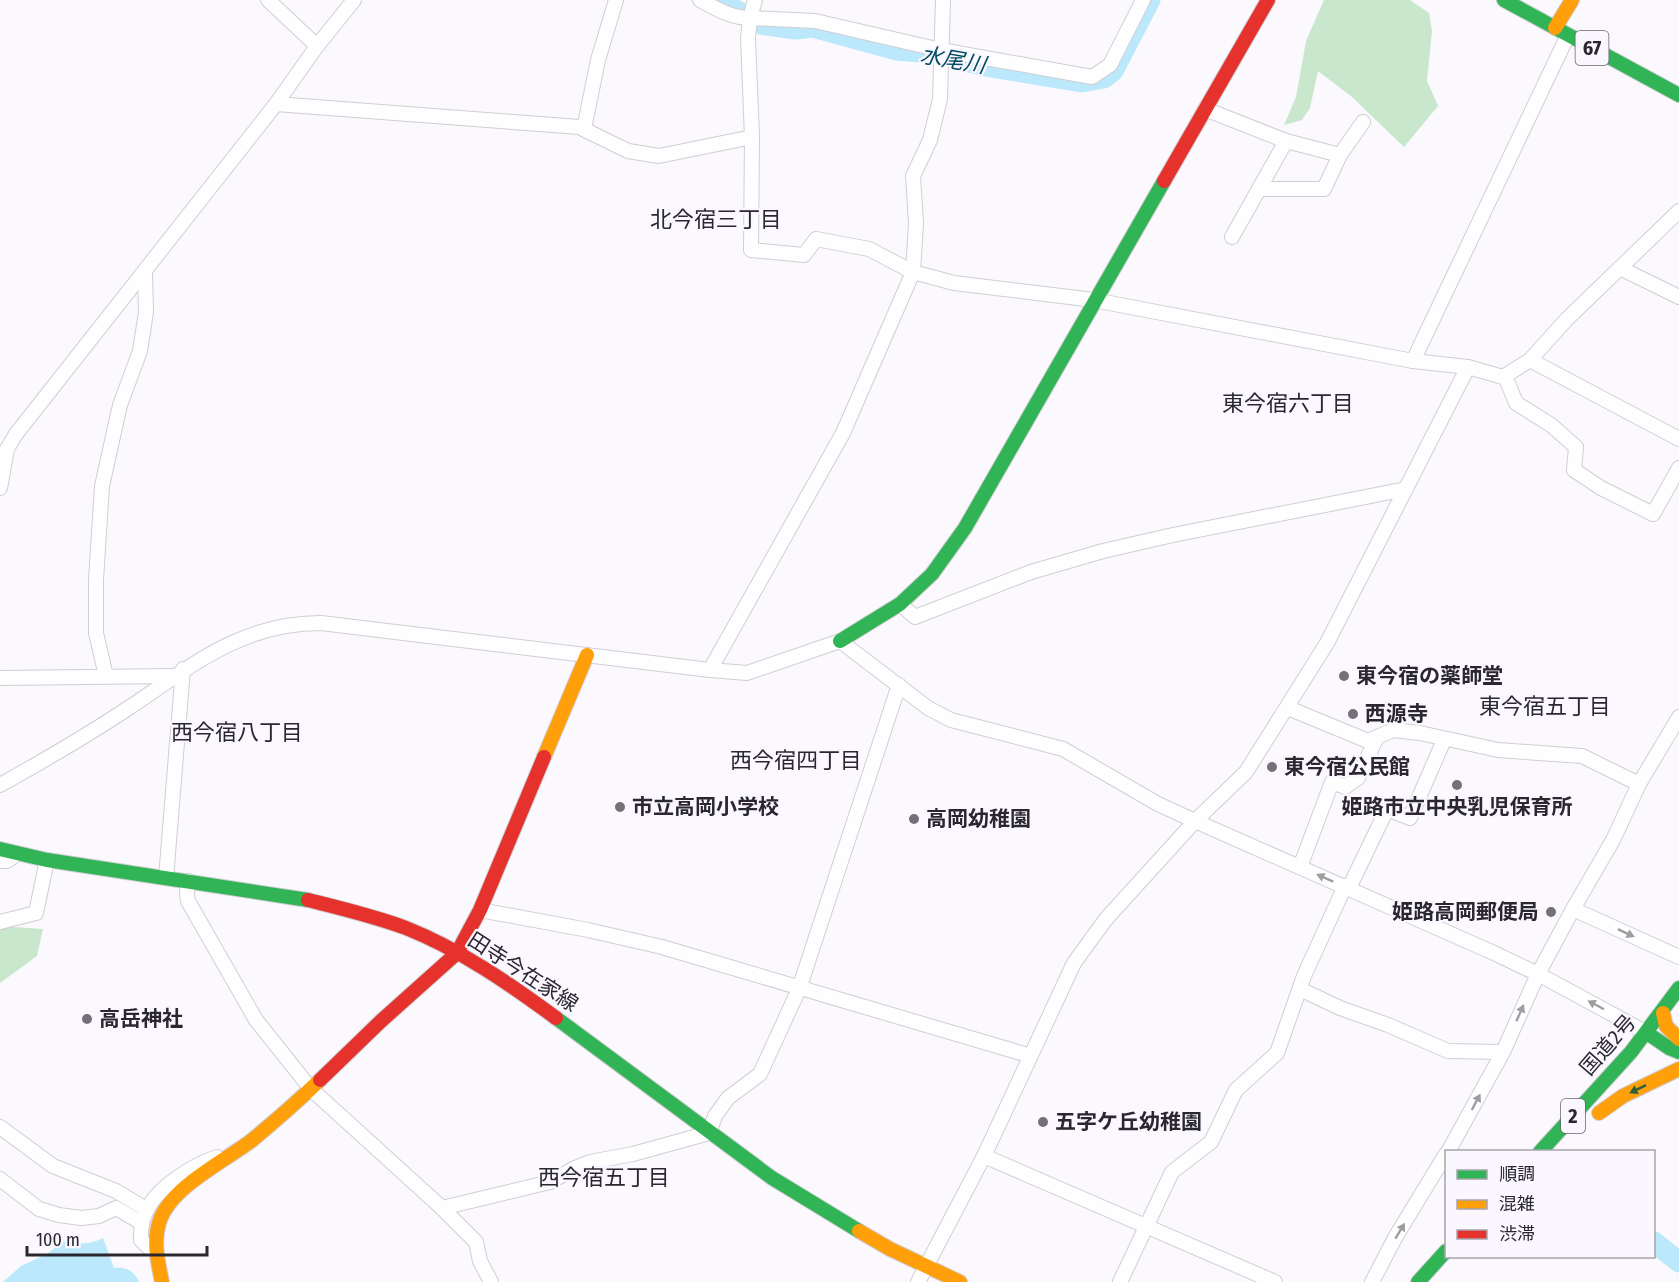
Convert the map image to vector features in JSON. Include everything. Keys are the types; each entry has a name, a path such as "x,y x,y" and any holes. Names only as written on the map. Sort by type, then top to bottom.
{"main road":[{"path":"840,641 900,604 932,574 965,528 1268,0"},
{"name":"67","path":"1504,0 1679,95"},
{"path":"1555,28 1572,0"},
{"path":"162,1282 156,1250 159,1222 171,1201 191,1183 250,1141 311,1089 457,953 480,910 587,655"},
{"name":"田寺今在家線","path":"0,849 47,860 341,908 406,928 457,953 524,994 772,1178 836,1218 960,1282"},
{"name":"国道2号","path":"1542,1150 1647,1033 1679,988"},
{"path":"1663,1013 1666,1026 1679,1039"},
{"path":"1647,1033 1679,1052"},
{"name":"2","path":"1586,1125 1623,1096 1679,1069"},
{"path":"1418,1282 1445,1252"}],"street":[{"path":"268,0 317,46"},
{"path":"0,488 4,446 145,272 354,0"},
{"path":"584,129 598,60 616,0"},
{"path":"700,0 725,14 738,18 814,21 941,56 1092,77 1110,65 1143,0"},
{"path":"755,0 748,38 752,137 751,250 804,255 816,239 869,249 913,272 954,283 1094,300 1413,361 1468,367 1505,376 1530,360 1568,319 1679,211"},
{"path":"710,670 843,434 913,272 916,224 913,176 930,140 940,99 943,0"},
{"path":"1413,361 1568,35"},
{"path":"276,104 579,127 628,151 659,156 752,137"},
{"path":"1205,109 1286,141 1340,155"},
{"path":"1259,189 1324,189 1340,155 1363,122"},
{"path":"1232,237 1286,141"},
{"path":"1620,268 1679,297"},
{"path":"106,676 96,633 96,580 102,486 120,405 140,351 146,312 145,272"},
{"path":"1530,360 1679,439"},
{"path":"918,1282 984,1156 1074,963 1106,919 1195,821 1246,772 1327,643 1468,367"},
{"path":"1505,376 1516,403 1551,425 1576,447 1574,470 1623,500 1653,514 1679,468"},
{"path":"900,604 915,617 1031,572 1102,551 1406,489"},
{"path":"0,785 227,644 262,631 299,623 321,623 747,673 840,641 928,708 951,720 1063,749 1158,804 1538,974 1647,1033"},
{"path":"0,678 178,673"},
{"path":"166,878 178,673"},
{"path":"442,1208 550,1182 590,1162 633,1154 710,1133 715,1116 728,1098 760,1074 799,989 899,685"},
{"path":"1288,708 1368,741 1393,730 1420,733 1498,750 1582,756 1639,784"},
{"path":"1449,1150 1503,1052 1538,974 1613,840 1639,784 1677,726"},
{"path":"1300,867 1332,782 1345,787 1358,778 1377,737"},
{"path":"1120,1282 1172,1172 1211,1142 1236,1090 1277,1053 1304,976 1387,809 1410,818 1444,740"},
{"path":"0,861 7,861 17,854"},
{"path":"0,922 36,914 47,860"},
{"path":"188,882 188,901 256,1020 311,1089 442,1208 476,1242 480,1262 491,1282"},
{"path":"1573,909 1679,957"},
{"path":"480,910 588,930 662,947 1030,1056"},
{"path":"1300,989 1340,1008 1388,1025 1448,1051 1503,1052"},
{"path":"0,1127 53,1166 116,1191 146,1209"},
{"path":"156,1250 148,1247 141,1240 146,1209 176,1179 210,1160 230,1155"},
{"path":"984,1156 1275,1282"},
{"path":"1372,1282 1396,1236 1445,1156"},
{"path":"0,1179 39,1209 58,1215 81,1218 99,1216 116,1208 142,1223"}],"green space":[{"path":"1324,0 1410,0 1429,13 1432,31 1427,81 1438,106 1404,147 1352,97 1318,71 1310,108 1302,120 1284,125 1296,97 1306,41"},
{"path":"0,926 43,929 37,956 0,983"}],"water":[{"path":"103,1238 114,1268 129,1270 139,1282 3,1282 21,1266 47,1254 64,1241 84,1243"}],"waterway":[{"name":"水尾川","path":"718,0 760,24 796,29 813,27 897,50 933,53 985,66 1082,82 1104,78 1113,71 1150,0"},
{"path":"1655,1243 1679,1262"}],"traffic: fast":[{"path":"1504,0 1679,95"},
{"path":"840,641 900,604 932,574 965,528 1164,181"},
{"path":"0,849 47,860 308,900"},
{"path":"1542,1150 1631,1052 1679,988"},
{"path":"556,1018 772,1178 859,1231"},
{"path":"1647,1033 1679,1052"},
{"path":"1418,1282 1445,1252"}],"traffic: slow":[{"path":"1555,28 1572,0"},
{"path":"544,757 587,655"},
{"path":"1663,1013 1666,1026 1679,1039"},
{"path":"1599,1113 1623,1096 1679,1069"},
{"path":"162,1282 157,1252 157,1230 165,1210 174,1198 198,1177 251,1141 320,1080"},
{"path":"859,1231 890,1249 960,1282"}],"traffic: jam":[{"path":"1164,181 1268,0"},
{"path":"320,1080 457,953 480,910 544,757"},
{"path":"308,900 357,912 406,928 445,946 484,968 556,1018"}],"place":[{"name":"東今宿の薬師堂","path":"1344,676"},
{"name":"西源寺","path":"1353,714"},
{"name":"東今宿公民館","path":"1272,767"},
{"name":"姫路市立中央乳児保育所","path":"1457,785"},
{"name":"市立高岡小学校","path":"620,807"},
{"name":"高岡幼稚園","path":"914,819"},
{"name":"姫路高岡郵便局","path":"1551,912"},
{"name":"高岳神社","path":"87,1019"},
{"name":"五字ケ丘幼稚園","path":"1043,1122"}],"district":[{"name":"北今宿三丁目","path":"716,219"},
{"name":"東今宿六丁目","path":"1288,403"},
{"name":"東今宿五丁目","path":"1545,706"},
{"name":"西今宿八丁目","path":"237,732"},
{"name":"西今宿四丁目","path":"796,760"},
{"name":"西今宿五丁目","path":"604,1177"}]}
